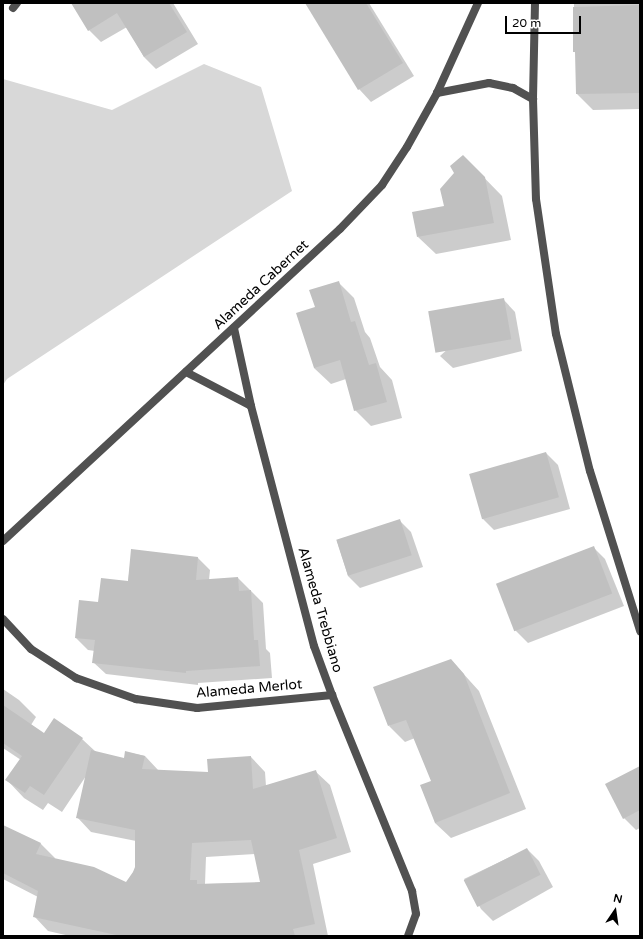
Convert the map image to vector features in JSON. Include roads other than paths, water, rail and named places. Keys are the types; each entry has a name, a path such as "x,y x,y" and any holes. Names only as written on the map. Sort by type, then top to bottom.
{"street":[{"name":"Alameda Cabernet","path":"3,541 340,229 382,185 407,147 437,93 478,3"},
{"path":"535,3 533,99 536,199 556,334 590,471 640,631"},
{"path":"437,93 490,83 513,88 533,99"},
{"name":"Alameda Trebbiano","path":"234,328 251,406 314,646 332,695 412,890 416,914 408,936"},
{"path":"186,372 251,406"},
{"name":"Alameda Merlot","path":"3,619 31,649 76,678 136,699 197,708 332,695"}]}
